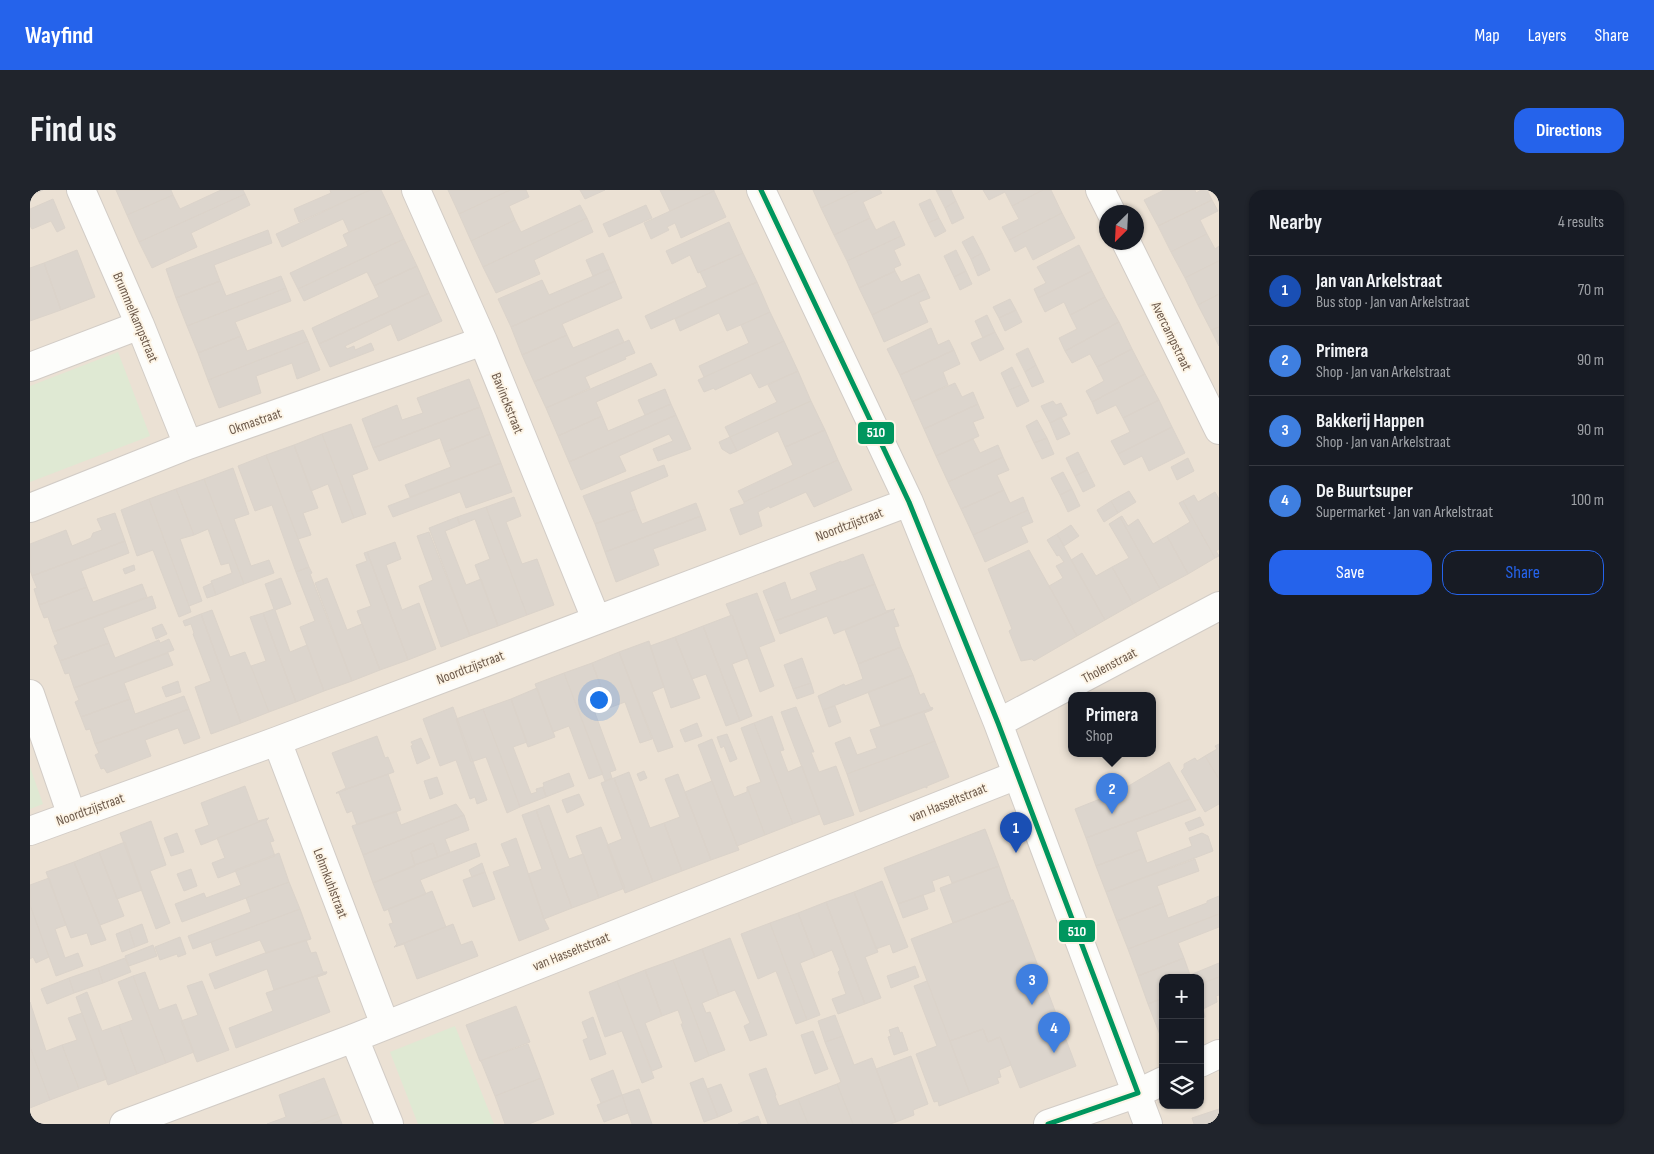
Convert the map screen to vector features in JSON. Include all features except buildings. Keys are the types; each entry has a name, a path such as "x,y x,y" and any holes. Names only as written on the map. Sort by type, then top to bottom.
{"street":[{"name":"Brummelkampstraat","path":"81,190 140,325 188,445"},
{"name":"Bavinckstraat","path":"416,190 483,342 596,619"},
{"path":"761,190 909,502 1018,775 1138,1092 1148,1124"},
{"path":"1100,190 1108,205"},
{"name":"Avercampstraat","path":"1130,250 1219,430"},
{"path":"30,367 140,325"},
{"name":"Okmastraat","path":"30,508 188,445 483,342"},
{"name":"Noordtzijstraat","path":"30,831 277,741 909,502"},
{"name":"Tholenstraat","path":"998,723 1219,606"},
{"path":"30,694 72,816"},
{"name":"Lehmkuhlstraat","path":"277,741 384,1025"},
{"name":"van Hasseltstraat","path":"124,1124 354,1038 1018,775"},
{"path":"354,1038 389,1124"},
{"path":"1204,1061 1219,1054"},
{"path":"1048,1124 1159,1083"}],"shaded area":[{"path":"30,190 1219,190 1219,1124 30,1124"}],"green space":[{"path":"118,352 150,436 30,482 30,386"},
{"path":"30,767 43,804 30,809"},
{"path":"455,1026 494,1124 418,1124 390,1052"}],"transit line":[{"name":"510","path":"761,190 909,502 998,723 1138,1093 1048,1124"}],"place":[{"name":"Primera","path":"1112,814"},
{"name":"Jan van Arkelstraat","path":"1016,853"},
{"name":"Bakkerij Happen","path":"1032,1005"},
{"name":"De Buurtsuper","path":"1054,1053"}]}
